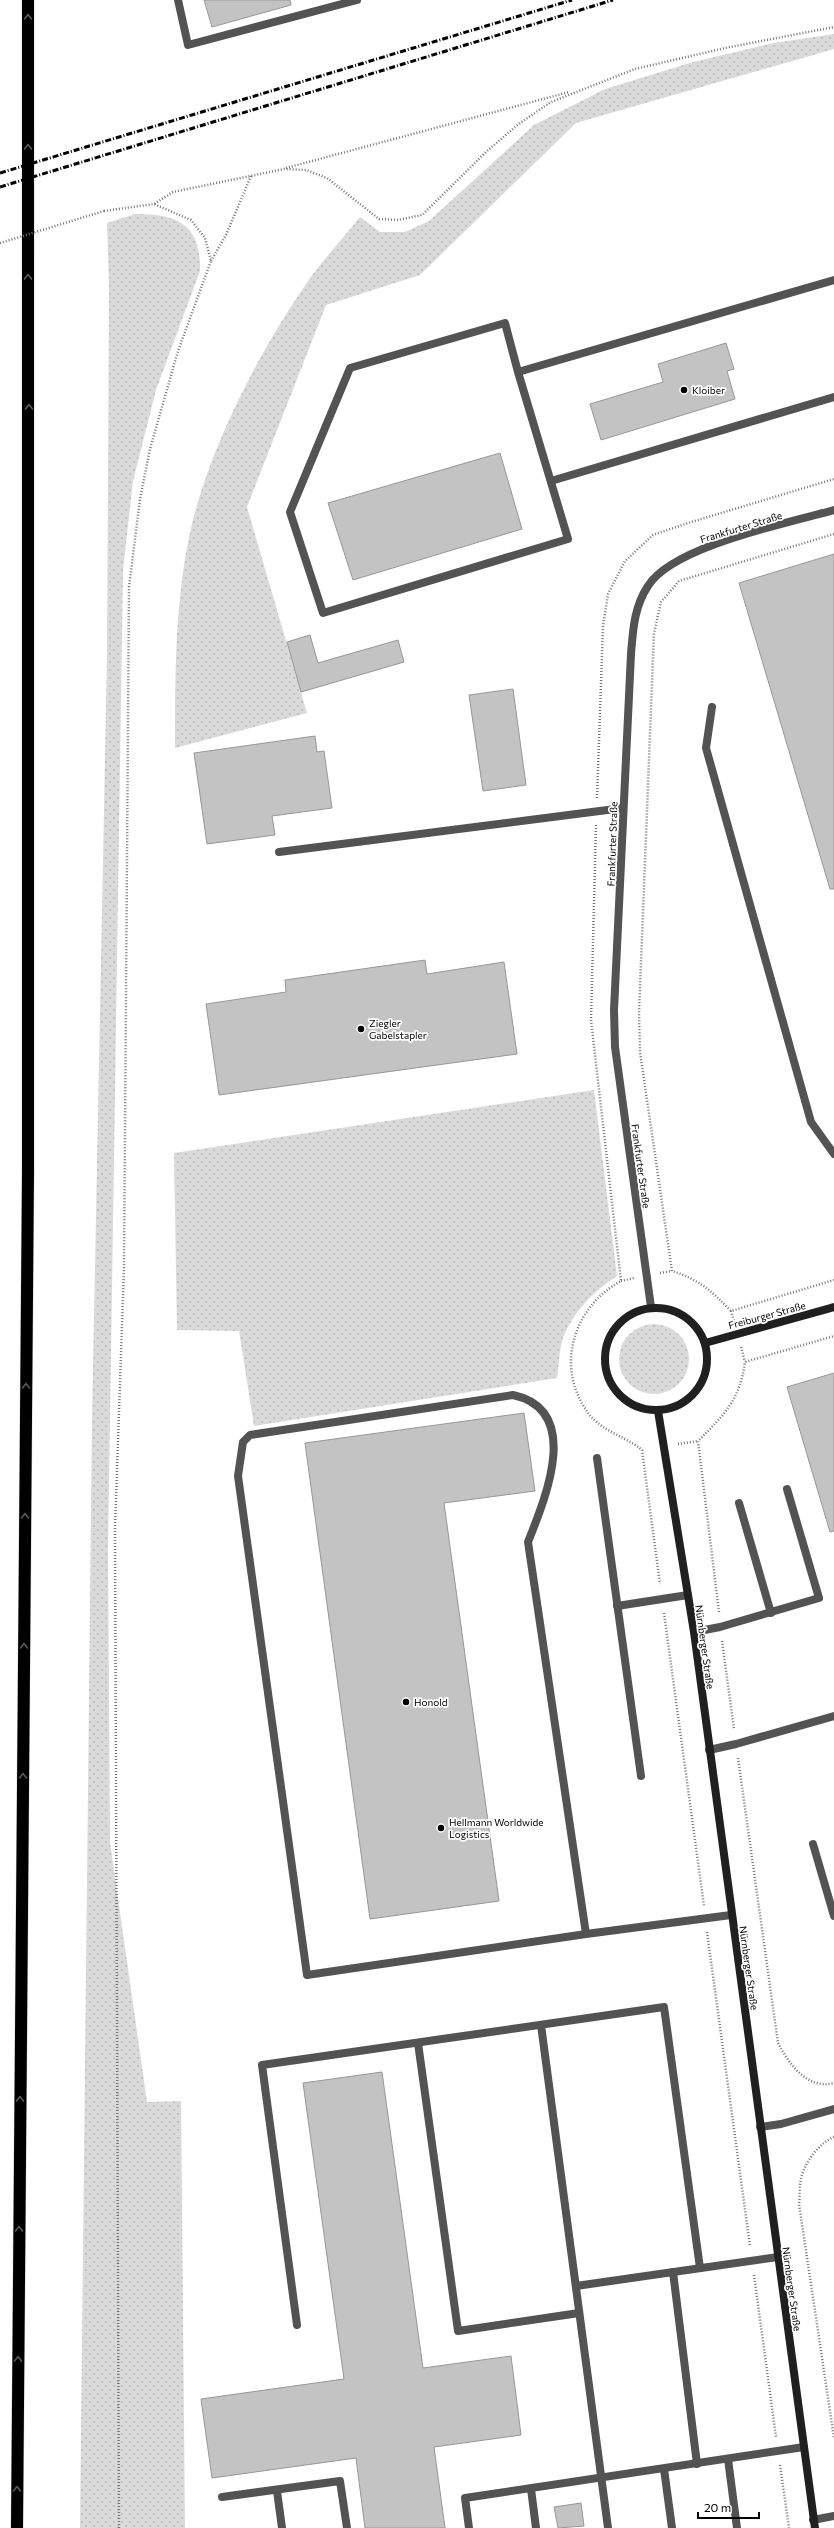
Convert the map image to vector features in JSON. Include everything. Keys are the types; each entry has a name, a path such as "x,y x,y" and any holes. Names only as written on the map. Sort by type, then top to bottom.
{"highway":[{"path":"17,2528 28,1172 28,0"}],"street":[{"path":"178,0 188,45 357,0"},
{"path":"518,372 834,280"},
{"path":"505,323 518,372 568,539 323,613 290,512 350,368 505,323"},
{"path":"551,481 834,397"},
{"name":"Frankfurter Straße","path":"651,1307 615,1047 614,1010 623,808 633,632 636,610 648,585 668,566 692,553 718,543 834,510"},
{"path":"712,707 706,748 811,1122 834,1154"},
{"path":"279,852 623,808"},
{"path":"651,1307 666,1308 681,1313 693,1323 705,1343 707,1367 702,1384 690,1398 676,1407 658,1411 641,1408 625,1400 613,1387 606,1371 605,1354 610,1337 620,1322 634,1312 651,1307"},
{"name":"Freiburger Straße","path":"705,1343 834,1307"},
{"path":"586,1934 528,1542 549,1490 555,1458 550,1427 540,1406 526,1398 513,1395 250,1435 243,1442 238,1476 307,1975 586,1934 731,1915"},
{"name":"Nürnberger Straße","path":"658,1411 694,1632 814,2524"},
{"path":"597,1458 640,1776"},
{"path":"694,1632 720,1627 819,1598 787,1489"},
{"path":"739,1503 770,1613"},
{"path":"616,1606 688,1595"},
{"path":"709,1750 736,1744 834,1716"},
{"path":"813,1844 834,1916"},
{"path":"297,2324 262,2065 664,2007 700,2268"},
{"path":"541,2025 608,2528"},
{"path":"418,2043 458,2331 579,2313"},
{"path":"760,2127 781,2124 834,2109"},
{"path":"576,2286 778,2257"},
{"path":"672,2272 697,2464"},
{"path":"468,2528 464,2498 804,2447"},
{"path":"728,2459 737,2528"},
{"path":"664,2469 672,2528"},
{"path":"222,2498 340,2481 347,2528"},
{"path":"531,2489 536,2528"},
{"path":"277,2491 282,2528"},
{"path":"814,2524 834,2516"}],"path":[{"path":"0,243 104,211 154,204 173,192 284,169 576,90 635,69 782,36 834,27"},
{"path":"284,169 306,170 327,178 379,219 398,220 422,215 487,151 520,124 551,102 576,90"},
{"path":"119,2528 115,1529 124,1267 129,587 140,499 150,449 178,351 211,261 226,234 251,176"},
{"path":"154,204 191,220 205,238 211,261"},
{"path":"834,534 679,582 661,602 654,633 639,1013 640,1052 672,1271 693,1278 717,1295 731,1311 834,1280"},
{"path":"834,1336 745,1362 742,1381 734,1400 717,1423 698,1441 720,1627 778,2043 787,2060 801,2076 824,2086 834,2083"},
{"path":"834,2137 828,2140 813,2154 801,2178 799,2204 834,2438"}],"shaded area":[{"path":"834,34 834,49 576,123 420,275 326,305 247,507 307,713 175,748 178,616 184,563 197,506 207,474 219,442 249,379 266,348 314,273 360,217 380,232 405,232 429,221 534,125 605,89 693,62 774,43"},
{"path":"135,214 163,216 184,225 191,232 196,242 200,271 156,390 133,481 123,570 108,1549 110,1842 147,2102 181,2101 185,2528 80,2528 92,1419 107,656 109,287 107,223"},
{"path":"594,1090 617,1276 592,1295 572,1319 563,1338 557,1378 254,1426 239,1331 177,1330 174,1153"},
{"path":"647,1324 661,1324 674,1330 683,1339 687,1345 689,1359 687,1373 679,1384 668,1392 661,1394 647,1394 640,1392 629,1384 621,1373 619,1366 619,1352 621,1345 629,1334 640,1326"}],"building":[{"path":"204,0 290,0 291,5 212,27"},
{"name":"Kloiber","path":"726,343 734,369 727,371 735,399 601,440 590,404 663,382 658,364"},
{"path":"500,453 522,529 353,580 328,503"},
{"path":"834,554 834,889 830,889 739,583"},
{"path":"310,635 318,663 398,640 404,662 301,692 287,642"},
{"path":"513,689 526,785 483,791 469,695"},
{"path":"315,736 317,752 324,751 332,808 272,816 275,835 207,844 194,753"},
{"name":"Ziegler Gabelstapler","path":"425,960 427,974 504,962 517,1054 219,1095 206,1004 286,992 285,980"},
{"path":"834,1373 834,1531 830,1532 787,1387"},
{"name":"Honold","path":"524,1413 535,1491 444,1503 499,1901 370,1919 305,1443"},
{"path":"382,2072 423,2368 511,2356 521,2435 434,2447 445,2528 365,2528 356,2458 212,2478 201,2399 344,2379 303,2083"},
{"path":"581,2503 584,2526 558,2528 554,2507"}],"railway":[{"path":"0,173 572,0"},
{"path":"0,187 613,0"}],"place":[{"name":"Kloiber","path":"684,390"},
{"name":"Ziegler Gabelstapler","path":"361,1029"},
{"name":"Honold","path":"406,1702"},
{"name":"Hellmann Worldwide Logistics","path":"441,1828"}]}
